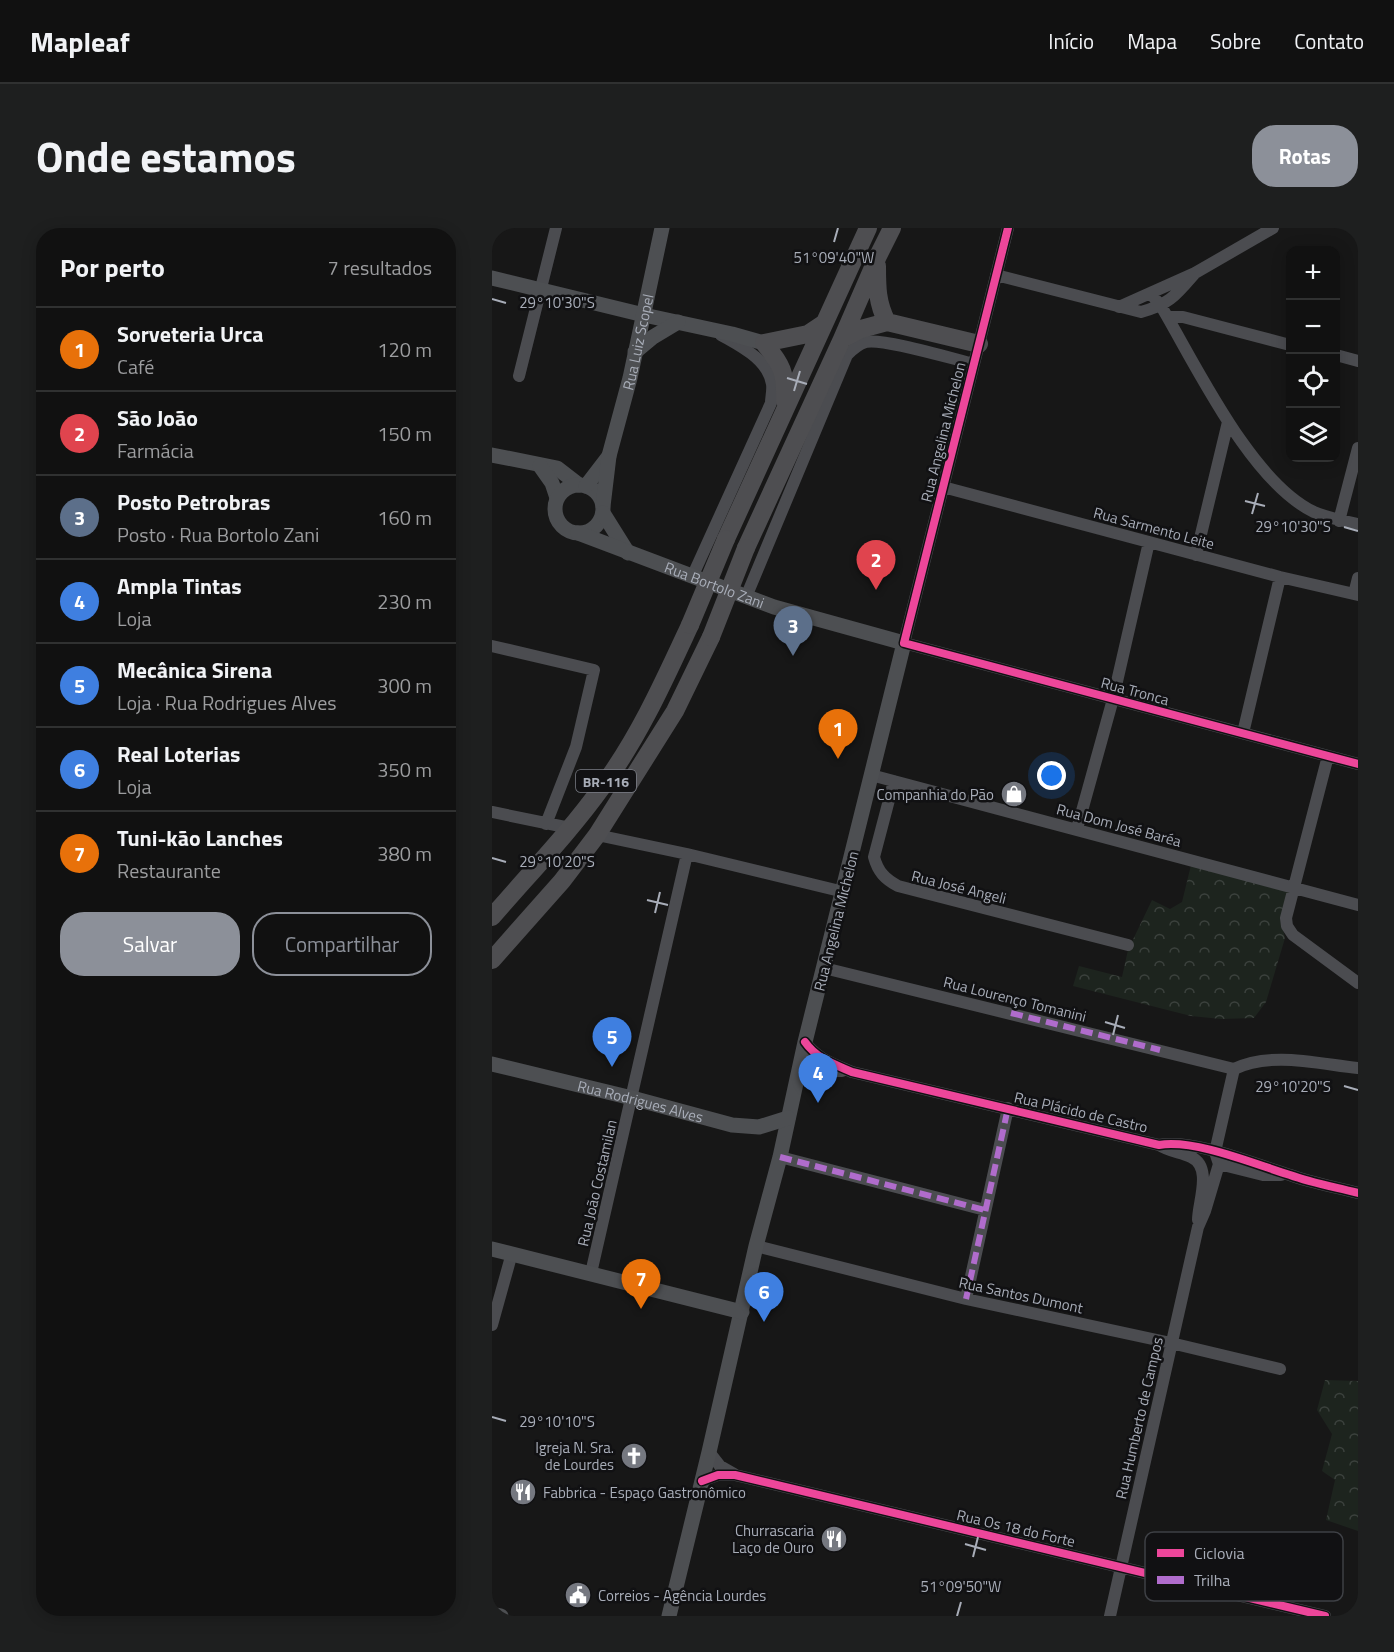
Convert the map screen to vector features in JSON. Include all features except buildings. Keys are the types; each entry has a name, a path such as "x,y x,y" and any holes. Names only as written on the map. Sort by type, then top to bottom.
{"highway":[{"name":"BR-116","path":"492,916 570,828 603,786 650,709 690,625 822,324 868,228"},
{"name":"BR-116","path":"492,960 562,881 597,835 675,711 711,637 746,548 892,228"},
{"path":"878,256 877,293 880,309 886,322"},
{"path":"842,339 861,329 886,322 979,345"},
{"path":"785,409 786,384 782,366 764,343 808,334 822,324"}],"main road":[{"name":"Rua Luiz Scopel","path":"603,509 609,456 644,315 662,228"},
{"path":"492,278 764,343"},
{"path":"635,352 653,337 678,322"},
{"path":"492,455 556,468 597,493 603,509 628,553"},
{"name":"Rua Luiz Scopel","path":"582,485 609,456"},
{"path":"540,466 552,483 557,498 555,512 560,524 572,532 585,532 597,525 603,509"},
{"path":"557,498 566,488 582,485"},
{"name":"Rua Bortolo Zani","path":"578,533 774,607 904,643"},
{"name":"Rua Angelina Michelon","path":"669,1616 756,1246 780,1157 805,1042 904,643"},
{"name":"Rua Rodrigues Alves","path":"492,1064 732,1125 759,1127 788,1118"},
{"path":"492,1249 742,1312"},
{"path":"492,1614 501,1616"}],"street":[{"path":"519,376 556,228"},
{"name":"Rua Angelina Michelon","path":"904,643 1008,228"},
{"path":"1118,308 1196,273 1273,228"},
{"path":"1164,312 1196,273"},
{"path":"996,275 1118,308 1141,312 1164,312 1286,344"},
{"path":"1151,294 1164,312 1228,422 1270,477 1291,497 1313,511 1339,521 1358,524"},
{"path":"693,575 771,403 772,394 772,383 763,364 748,351 710,329"},
{"path":"746,597 847,355 867,342 884,342 974,364"},
{"path":"1340,356 1358,361"},
{"path":"1196,555 1228,422"},
{"path":"1339,521 1358,448"},
{"name":"Rua Sarmento Leite","path":"943,487 1280,577 1356,595"},
{"path":"1077,830 1113,699 1149,542"},
{"path":"1243,733 1280,577"},
{"path":"1356,595 1358,578"},
{"name":"Rua Tronca","path":"904,643 1358,764"},
{"path":"492,646 594,670 576,747 546,824"},
{"path":"1328,756 1286,918 1287,926 1293,935 1358,983"},
{"name":"Rua Dom José Baréa","path":"871,776 1294,886 1358,905"},
{"name":"Rua José Angeli","path":"894,781 874,857 877,869 886,879 898,886 1128,945"},
{"path":"492,812 570,828"},
{"path":"597,835 844,892"},
{"name":"Rua João Costamilan","path":"591,1273 687,854"},
{"name":"Rua Lourenço Tomanini","path":"824,968 1234,1069"},
{"name":"Rua Plácido de Castro","path":"805,1042 824,1060 852,1072 1159,1144 1172,1143 1217,1158 1358,1193"},
{"path":"1234,1069 1248,1062 1283,1060 1358,1068"},
{"name":"Rua Humberto de Campos","path":"1110,1616 1198,1227 1205,1211 1234,1069"},
{"name":"Rua Plácido de Castro","path":"798,1080 809,1073 852,1072"},
{"path":"966,1299 1008,1108"},
{"name":"Rua Humberto de Campos","path":"1159,1144 1170,1151 1190,1157 1202,1168 1198,1227"},
{"path":"780,1157 985,1210"},
{"name":"Rua Santos Dumont","path":"756,1246 966,1299 1280,1369"},
{"path":"492,1325 512,1253"},
{"name":"Rua Os 18 do Forte","path":"709,1452 720,1466 735,1474 1145,1573"},
{"name":"Rua Os 18 do Forte","path":"702,1481 718,1475 735,1474"},
{"name":"Rua Os 18 do Forte","path":"1263,1601 1325,1616"}],"green space":[{"path":"1192,861 1292,888 1282,925 1285,938 1266,1002 1254,1018 1221,1019 1191,1016 1073,986 1079,966 1122,977 1128,950 1152,900 1170,909 1182,902"},
{"path":"1325,1380 1358,1381 1358,1531 1326,1520 1335,1480 1322,1471 1332,1434 1317,1410"}],"marked path":[{"path":"1011,1013 1160,1050"},
{"path":"966,1299 1008,1108"},
{"path":"780,1157 985,1210"}],"cycle path":[{"path":"1008,228 904,643 1358,764"},
{"path":"805,1042 820,1057 852,1072 1159,1145 1174,1144 1207,1149 1358,1193"},
{"path":"702,1481 718,1475 735,1475 1145,1573"},
{"path":"1262,1601 1325,1616"}],"place":[{"name":"São João","path":"876,590"},
{"name":"Posto Petrobras","path":"793,656"},
{"name":"Sorveteria Urca","path":"838,759"},
{"name":"Companhia do Pão","path":"1014,794"},
{"name":"Mecânica Sirena","path":"612,1067"},
{"name":"Ampla Tintas","path":"818,1103"},
{"name":"Tuni-kão Lanches","path":"641,1309"},
{"name":"Real Loterias","path":"764,1322"},
{"name":"Igreja N. Sra. de Lourdes","path":"634,1456"},
{"name":"Fabbrica - Espaço Gastronômico","path":"523,1492"},
{"name":"Churrascaria Laço de Ouro","path":"834,1539"},
{"name":"Correios - Agência Lourdes","path":"578,1595"}]}
